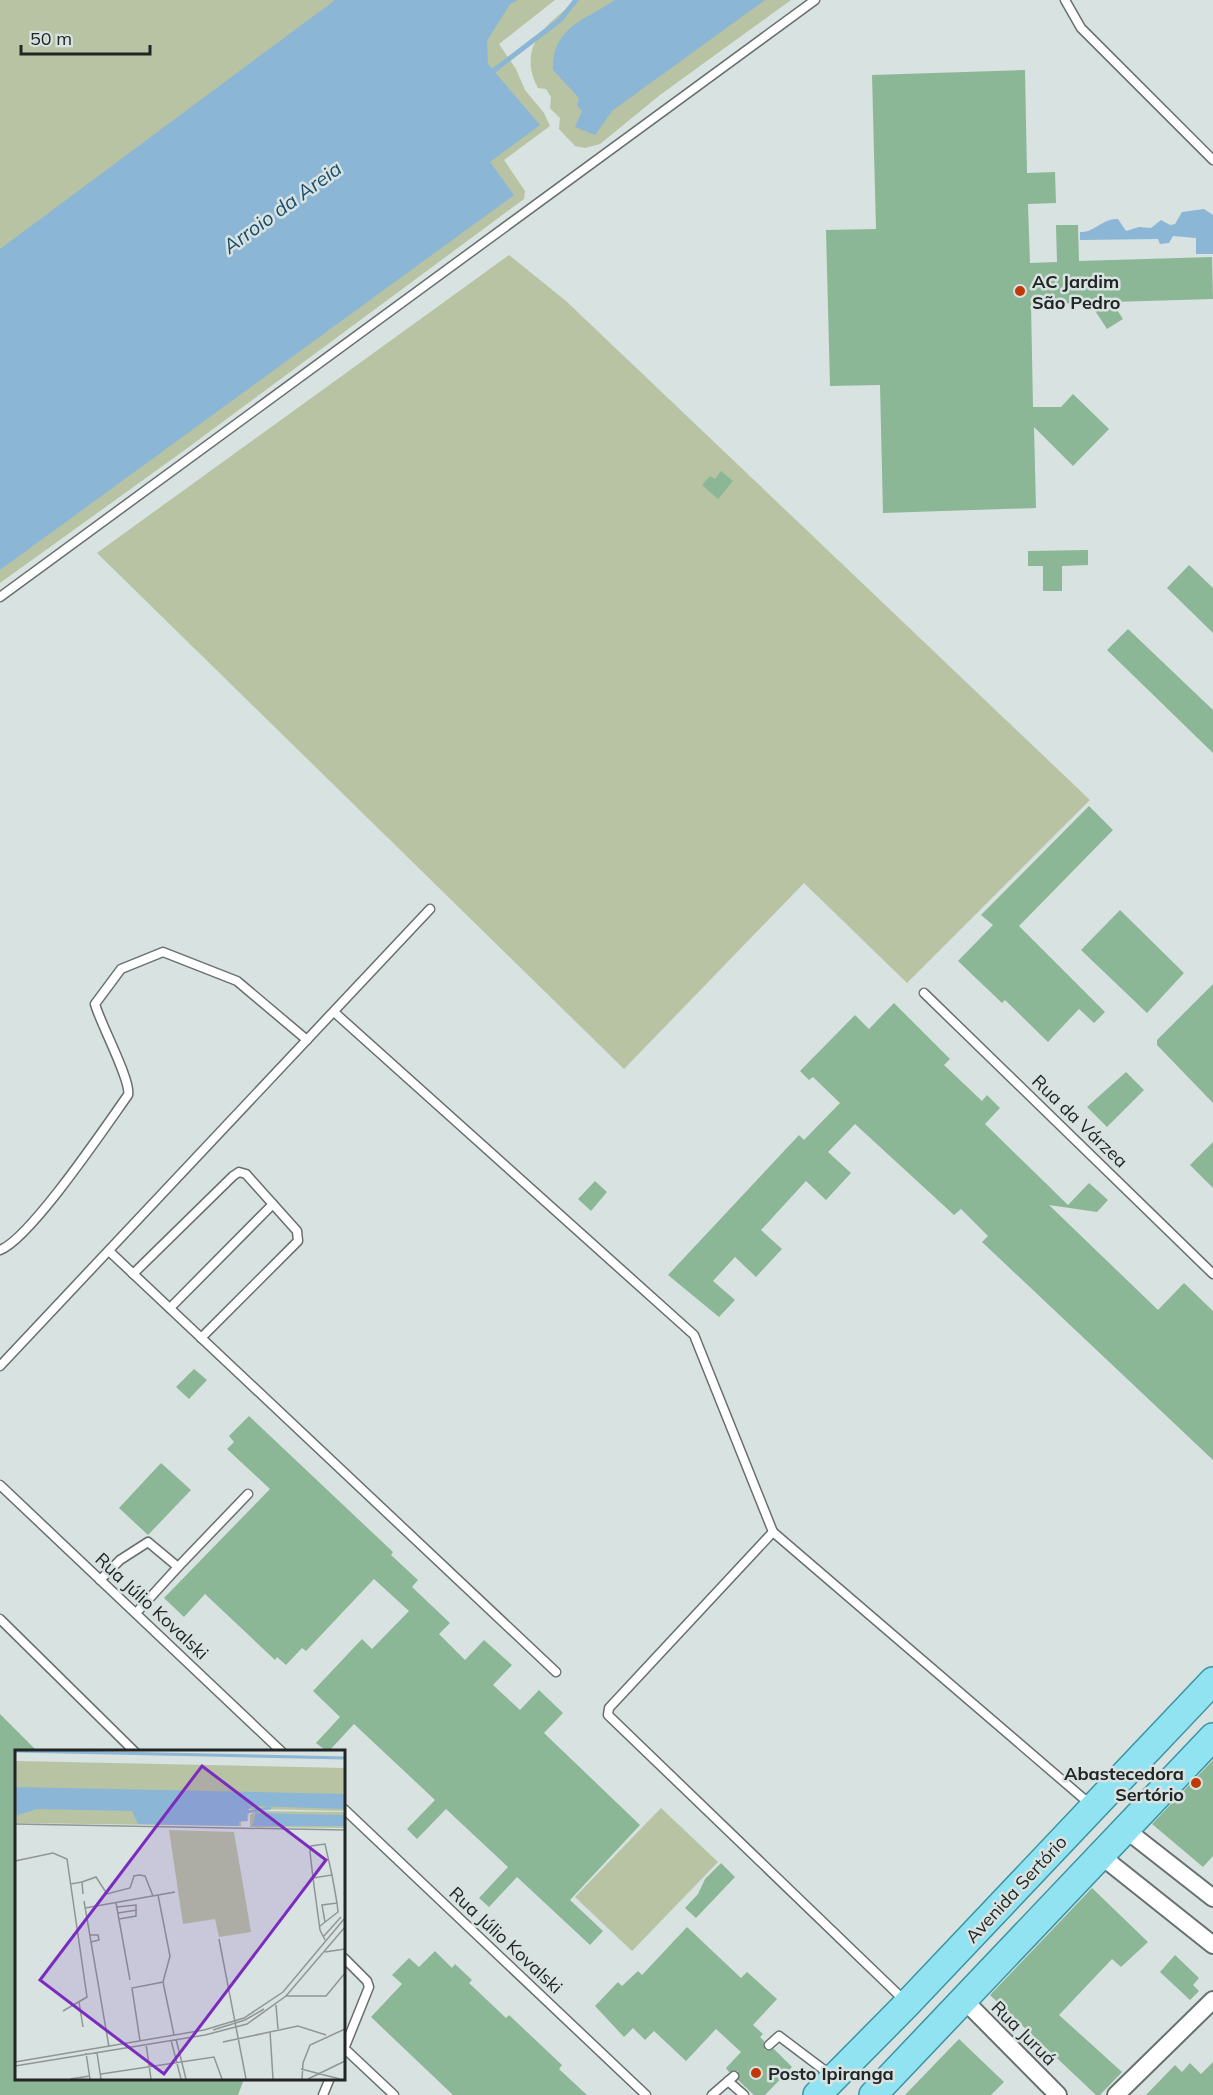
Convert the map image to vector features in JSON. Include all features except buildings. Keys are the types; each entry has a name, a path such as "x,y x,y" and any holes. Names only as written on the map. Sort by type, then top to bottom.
{"main road":[{"name":"Avenida Sertório","path":"826,2087 1213,1681"},
{"name":"Avenida Sertório","path":"873,2095 959,1996 1209,1734"}],"street":[{"path":"1121,1826 1213,1898"},
{"path":"1097,1852 1213,1945"},
{"name":"Rua Juruá","path":"959,1996 1058,2095"},
{"path":"1116,2095 1213,2000"}],"lane":[{"path":"0,597 815,0"},
{"path":"1065,0 1081,27 1213,160"},
{"path":"0,1366 430,909"},
{"path":"0,1250 15,1242 71,1174 128,1095 129,1083 108,1040 95,1004 121,969 163,952 237,981 307,1040"},
{"name":"Rua da Várzea","path":"924,993 1213,1274"},
{"path":"334,1012 694,1335 773,1532 1093,1807"},
{"path":"134,1274 236,1174 246,1174 297,1232 298,1240 201,1338"},
{"path":"170,1308 273,1204"},
{"path":"109,1251 556,1672"},
{"name":"Rua Júlio Kovalski","path":"0,1485 280,1750"},
{"path":"136,1613 248,1494"},
{"path":"773,1532 609,1708 608,1715 907,2004"},
{"path":"100,1580 120,1560 148,1542 178,1567"},
{"path":"0,1619 133,1750"},
{"path":"874,2052 1213,1695"},
{"name":"Rua Júlio Kovalski","path":"345,1810 646,2095"},
{"path":"1004,1942 1097,1852"},
{"path":"345,1959 367,1981 369,1987 345,2046"},
{"path":"769,2045 779,2036 826,2087"},
{"path":"345,2049 394,2095"},
{"path":"712,2095 731,2079 744,2095"},
{"path":"323,2095 330,2080"}],"green space":[{"path":"0,0 555,0 499,44 516,69 525,90 544,113 550,126 504,160 525,191 524,199 182,452 0,583"},
{"path":"578,0 791,0 660,95 600,144 585,148 575,146 559,129 560,118 550,108 551,97 546,89 538,88 532,73 531,60 538,37 546,27"},
{"path":"509,255 566,301 1090,800 907,983 804,883 624,1069 97,553"},
{"path":"661,1808 718,1862 632,1951 575,1897"}],"water":[{"path":"335,0 518,0 510,4 487,41 488,64 540,125 490,162 514,195 0,570 0,249"},
{"path":"615,0 765,0 612,111 595,135 575,127 582,111 577,106 579,98 553,70 554,55 558,43 573,26"},
{"path":"1204,209 1213,215 1213,254 1196,254 1196,238 1173,236 1169,243 1160,244 1158,239 1080,240 1080,232 1085,232 1113,219 1118,219 1126,231 1139,227 1151,228 1161,220 1170,225 1175,224 1182,212"}],"waterway":[{"name":"Arroio da Areia","path":"488,75 560,20 576,0"}],"place":[{"name":"AC Jardim São Pedro","path":"1020,291"},
{"name":"Abastecedora Sertório","path":"1196,1783"},
{"name":"Posto Ipiranga","path":"756,2073"}]}
